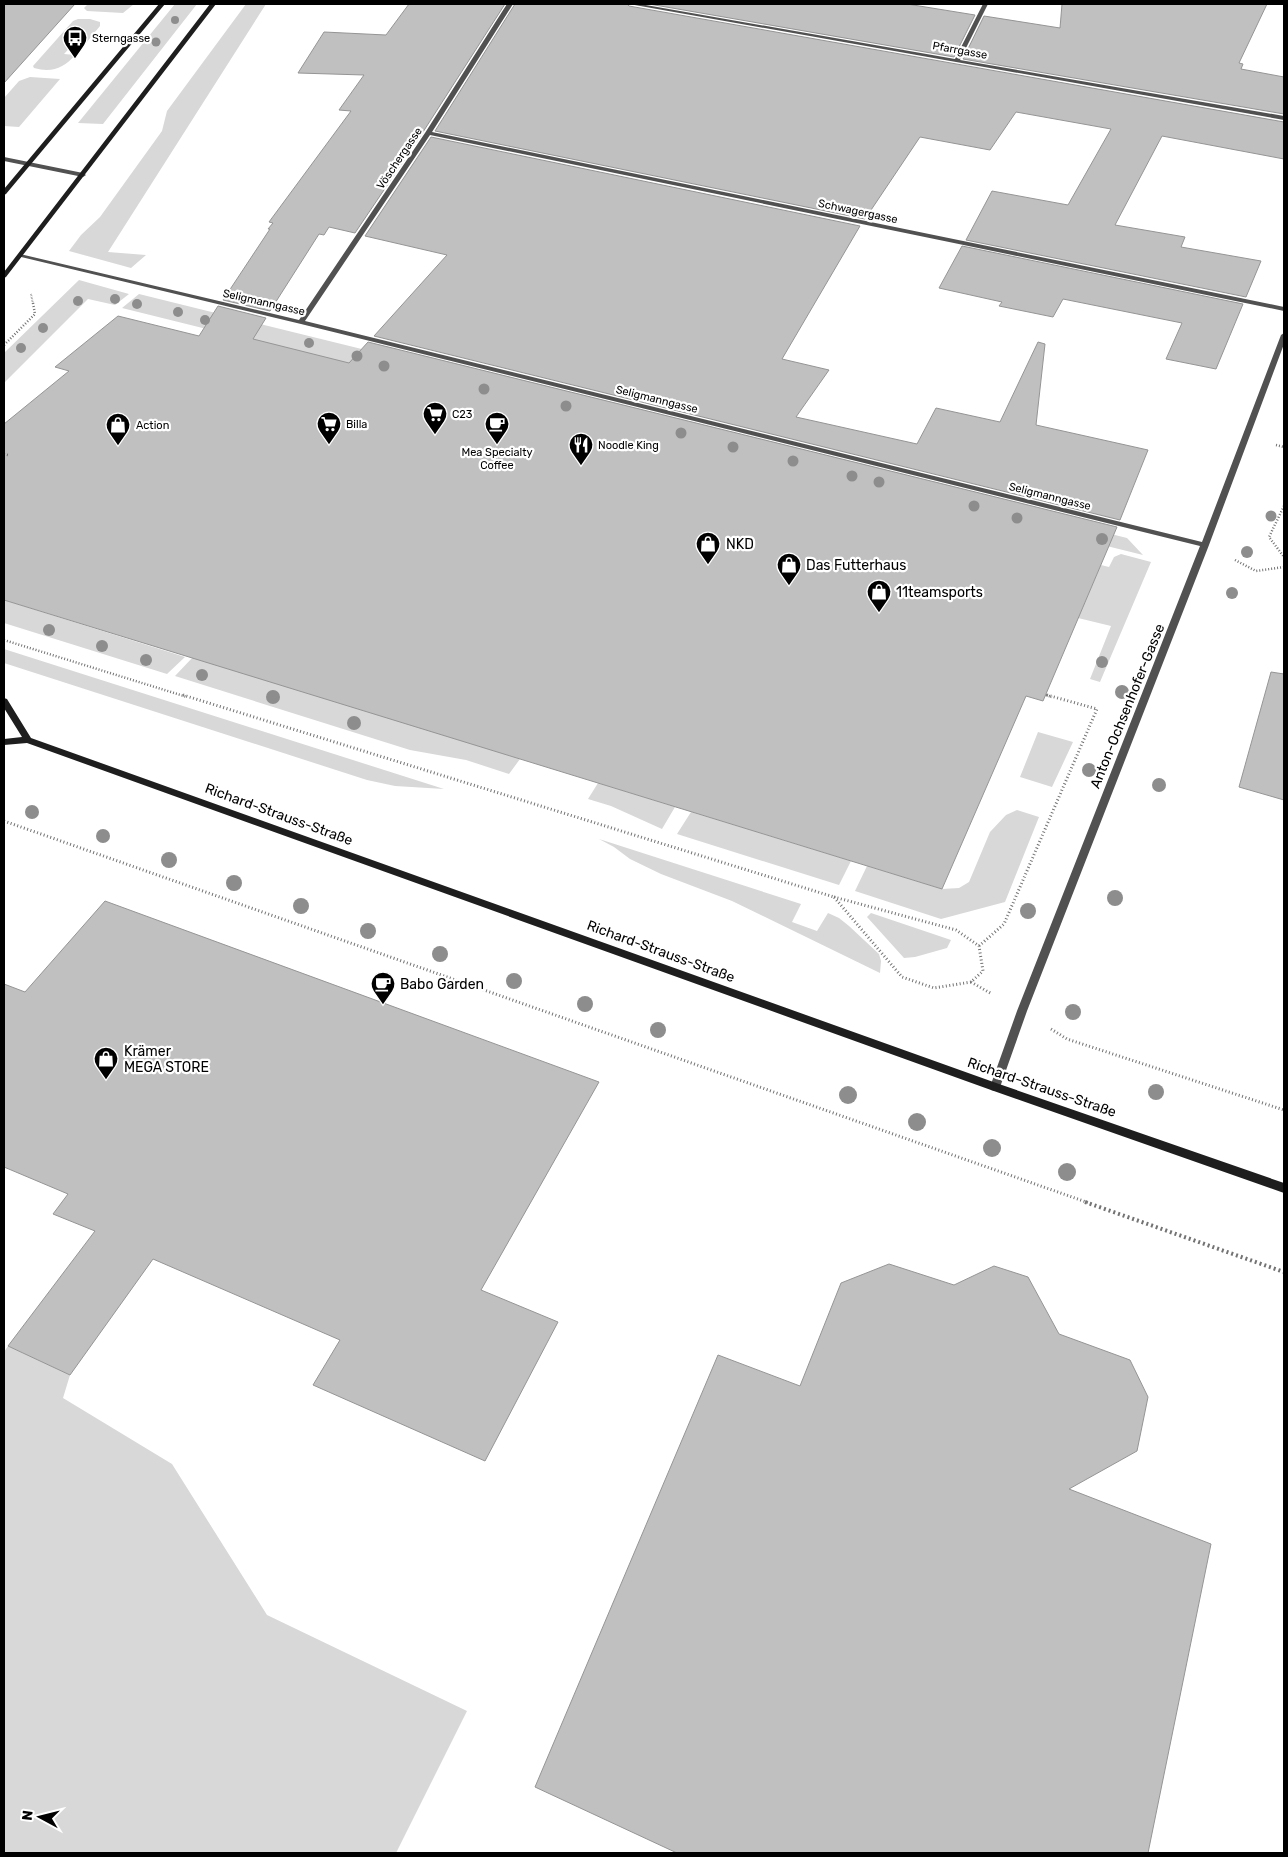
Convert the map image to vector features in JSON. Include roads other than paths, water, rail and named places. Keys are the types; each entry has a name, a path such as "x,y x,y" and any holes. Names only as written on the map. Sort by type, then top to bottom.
{"main road":[{"path":"4,193 162,4"},
{"path":"4,276 213,4"},
{"path":"4,701 28,740"},
{"name":"Richard-Strauss-Straße","path":"4,742 28,740 995,1087 1284,1188"}],"street":[{"name":"Vöschergasse","path":"301,322 428,133 510,4"},
{"name":"Pfarrgasse","path":"632,4 958,59 1284,118"},
{"path":"958,59 986,4"},
{"name":"Schwagergasse","path":"428,133 1284,309"},
{"path":"4,159 83,175"},
{"name":"Seligmanngasse","path":"20,256 301,322 1205,545"},
{"name":"Anton-Ochsenhofer-Gasse","path":"995,1087 1022,1011 1205,545 1284,335"}],"place":[{"name":"Sterngasse","path":"75,59"},
{"name":"C23","path":"435,435"},
{"name":"Billa","path":"329,445"},
{"name":"Mea Specialty Coffee","path":"497,445"},
{"name":"Action","path":"118,446"},
{"name":"Noodle King","path":"581,466"},
{"name":"NKD","path":"708,565"},
{"name":"Das Futterhaus","path":"789,586"},
{"name":"11teamsports","path":"879,613"},
{"name":"Babo Garden","path":"383,1005"},
{"name":"Krämer MEGA STORE","path":"106,1080"}]}
